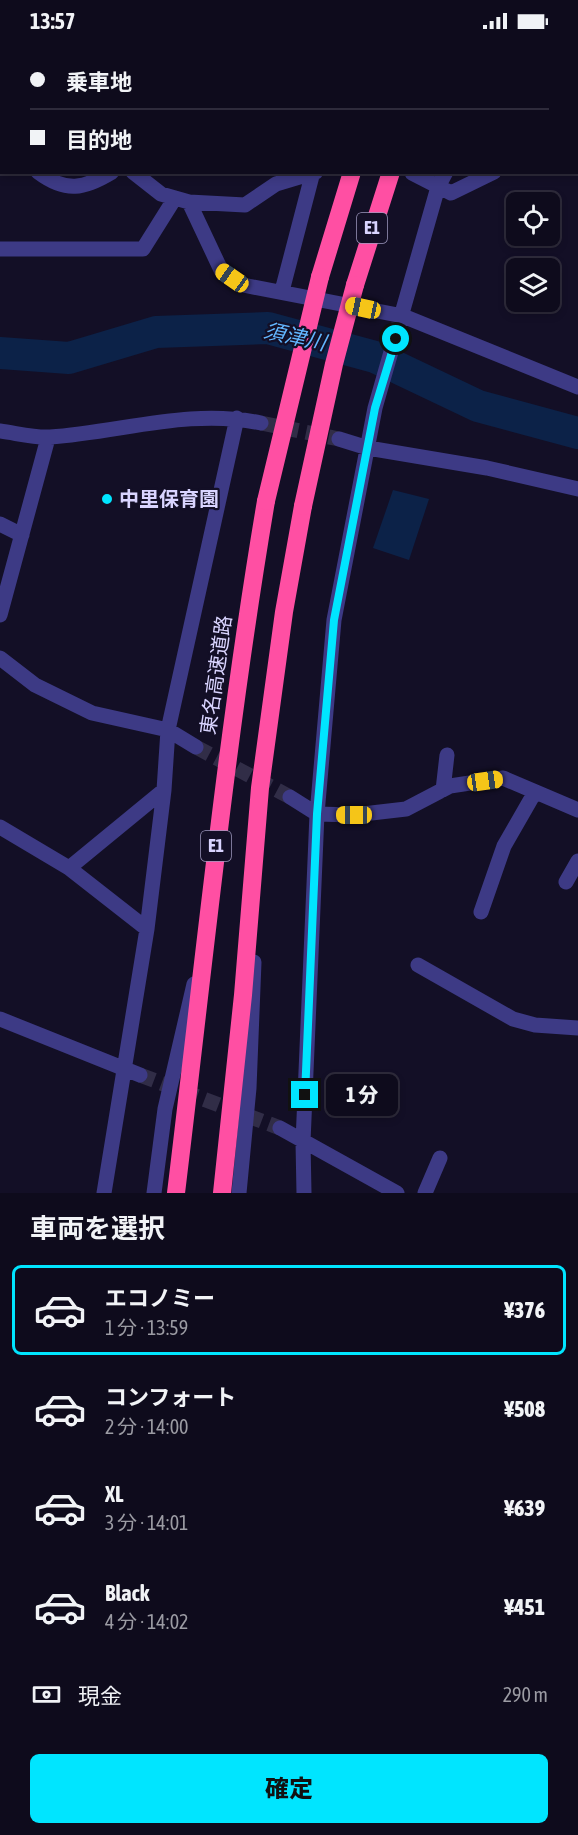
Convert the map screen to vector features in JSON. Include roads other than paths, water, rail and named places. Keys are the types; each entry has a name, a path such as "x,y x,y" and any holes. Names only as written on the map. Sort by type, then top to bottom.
{"highway":[{"name":"東名高速道路","path":"176,1193 205,937 247,611 266,501 320,277 351,174"},
{"name":"E1","path":"222,1193 243,995 260,789 284,612 303,506 334,364 355,285 390,174"}],"street":[{"path":"42,174 66,186 90,186 109,174"},
{"path":"136,174 161,195 182,200 244,205 276,184 311,174"},
{"path":"282,291 314,174"},
{"path":"414,174 452,193 490,174"},
{"path":"304,1193 303,1142 317,814 334,620 375,408 438,187 445,174"},
{"path":"0,249 143,249 182,200"},
{"path":"182,200 221,270 243,285 403,316 578,387"},
{"path":"0,431 48,438 168,420 204,417 237,418 261,423"},
{"path":"104,1193 147,929 164,790 168,730 237,418"},
{"path":"0,615 48,438"},
{"path":"339,439 368,448 487,468 578,489"},
{"path":"0,524 22,535"},
{"path":"0,658 35,685 92,713 168,730 196,747"},
{"path":"443,790 447,755"},
{"path":"290,797 317,814 354,815 406,809 450,786 503,778 578,810"},
{"path":"239,1193 249,1088 260,789"},
{"path":"69,868 164,790"},
{"path":"481,912 504,846 535,792"},
{"path":"0,827 69,868 147,929"},
{"path":"566,882 578,861"},
{"path":"154,1193 165,1109 205,937"},
{"path":"418,965 513,1018 535,1025 578,1028"},
{"path":"0,1019 140,1075"},
{"path":"280,1128 397,1193"},
{"path":"425,1193 440,1158"}],"water":[{"path":"393,490 429,499 409,560 373,548"}],"waterway":[{"name":"須津川","path":"0,353 69,358 156,332 268,328 375,357 478,406 578,433"}],"tunnel":[{"path":"261,423 339,439"},
{"path":"196,747 290,797"},
{"path":"140,1075 280,1128"}],"place":[{"name":"中里保育園","path":"107,499"}]}
